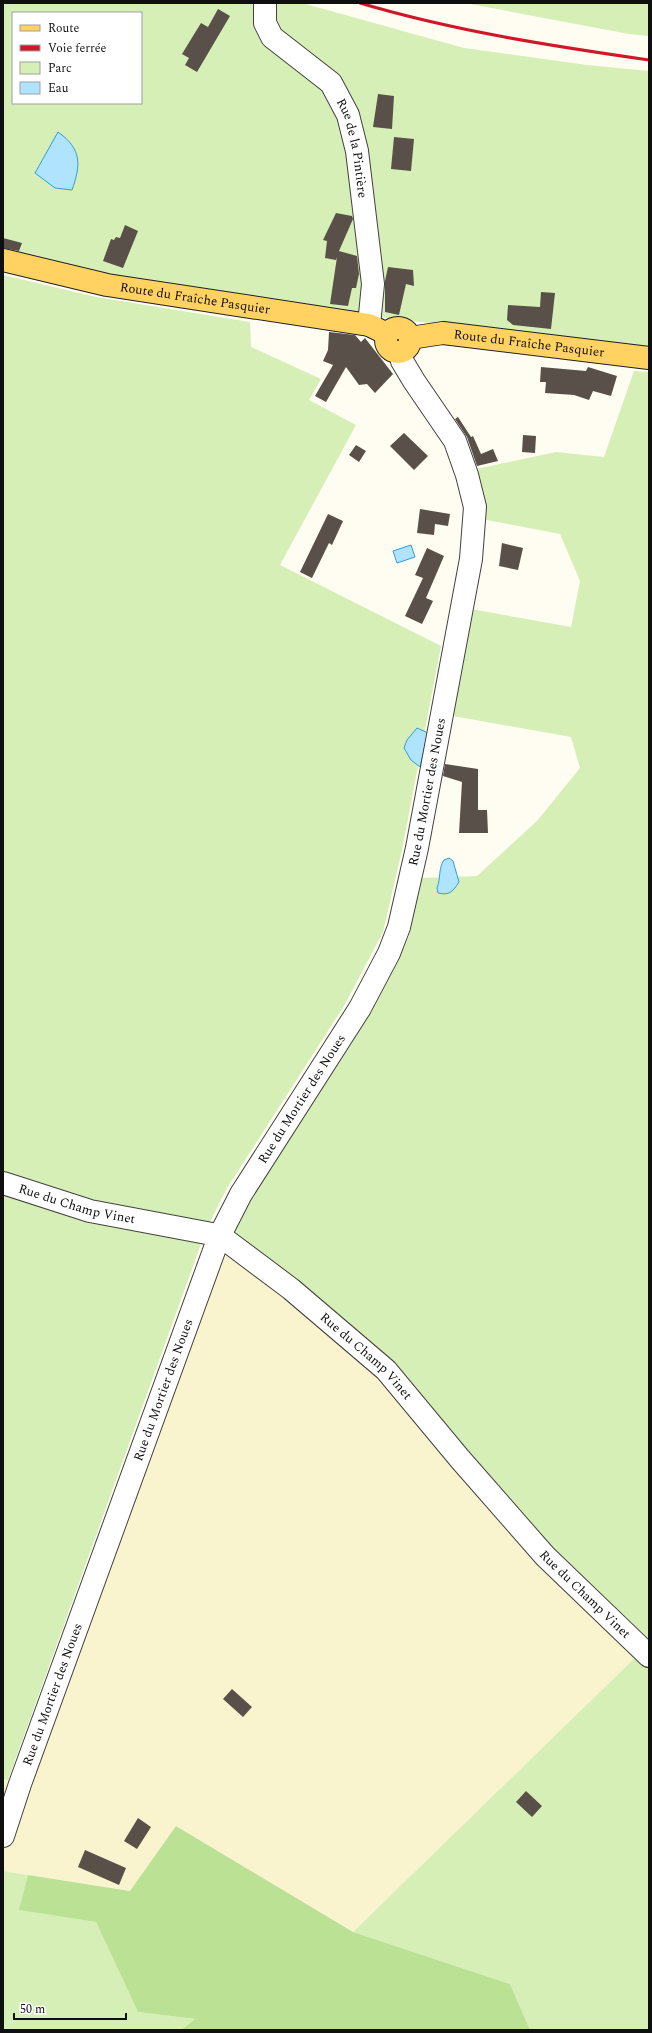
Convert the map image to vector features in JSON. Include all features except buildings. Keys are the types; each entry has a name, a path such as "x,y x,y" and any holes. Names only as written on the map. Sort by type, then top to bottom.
{"main road":[{"name":"Route du Fraîche Pasquier","path":"3,260 107,285 378,329 403,329 405,345 443,333 649,358"}],"street":[{"name":"Rue de la Pintière","path":"265,4 266,23 272,37 331,83 348,115 357,151 378,329"},
{"name":"Rue du Mortier des Noues","path":"3,1836 219,1237 240,1194 360,1008 389,953 399,927 417,848 471,559 475,507 468,475 456,441 414,382 402,361 405,345"},
{"name":"Rue du Champ Vinet","path":"3,1183 90,1211 219,1237 291,1289 386,1370 460,1459 546,1556 649,1656"}],"shaded area":[{"path":"219,1237 386,1370 643,1650 353,1932 176,1826 131,1891 3,1871 3,1779 20,1784"}],"green space":[{"path":"3,3 302,3 464,48 587,65 649,71 649,349 107,285 3,260"},
{"path":"465,3 649,3 649,36 629,34"},
{"path":"3,275 96,297 250,322 251,347 321,379 309,400 356,425 280,565 441,646 402,850 383,932 344,1006 227,1188 206,1230 8,1780 3,1779"},
{"path":"634,371 649,372 649,2030 530,2030 510,1984 353,1932 643,1650 386,1370 231,1234 248,1198 302,1112 350,1046 378,996 409,936 421,878 477,876 537,821 580,768 571,737 453,716 471,609 571,627 580,581 560,534 482,519 472,470 556,452 604,457"},
{"path":"176,1826 353,1932 510,1984 530,2030 181,2030 195,2019 138,2012 96,1922 19,1910 28,1875 130,1891"},
{"path":"3,1871 28,1875 20,1910 96,1922 138,2012 195,2019 181,2030 3,2030"}],"water":[{"path":"58,132 72,145 77,158 77,173 72,190 55,188 35,173"},
{"path":"411,545 415,557 397,563 393,551"},
{"path":"417,728 428,733 420,767 411,760 404,748 407,740"},
{"path":"449,858 453,861 459,882 451,892 446,894 438,893 437,888 442,863 444,860"}],"railway":[{"path":"360,3 467,30 649,60"}]}
